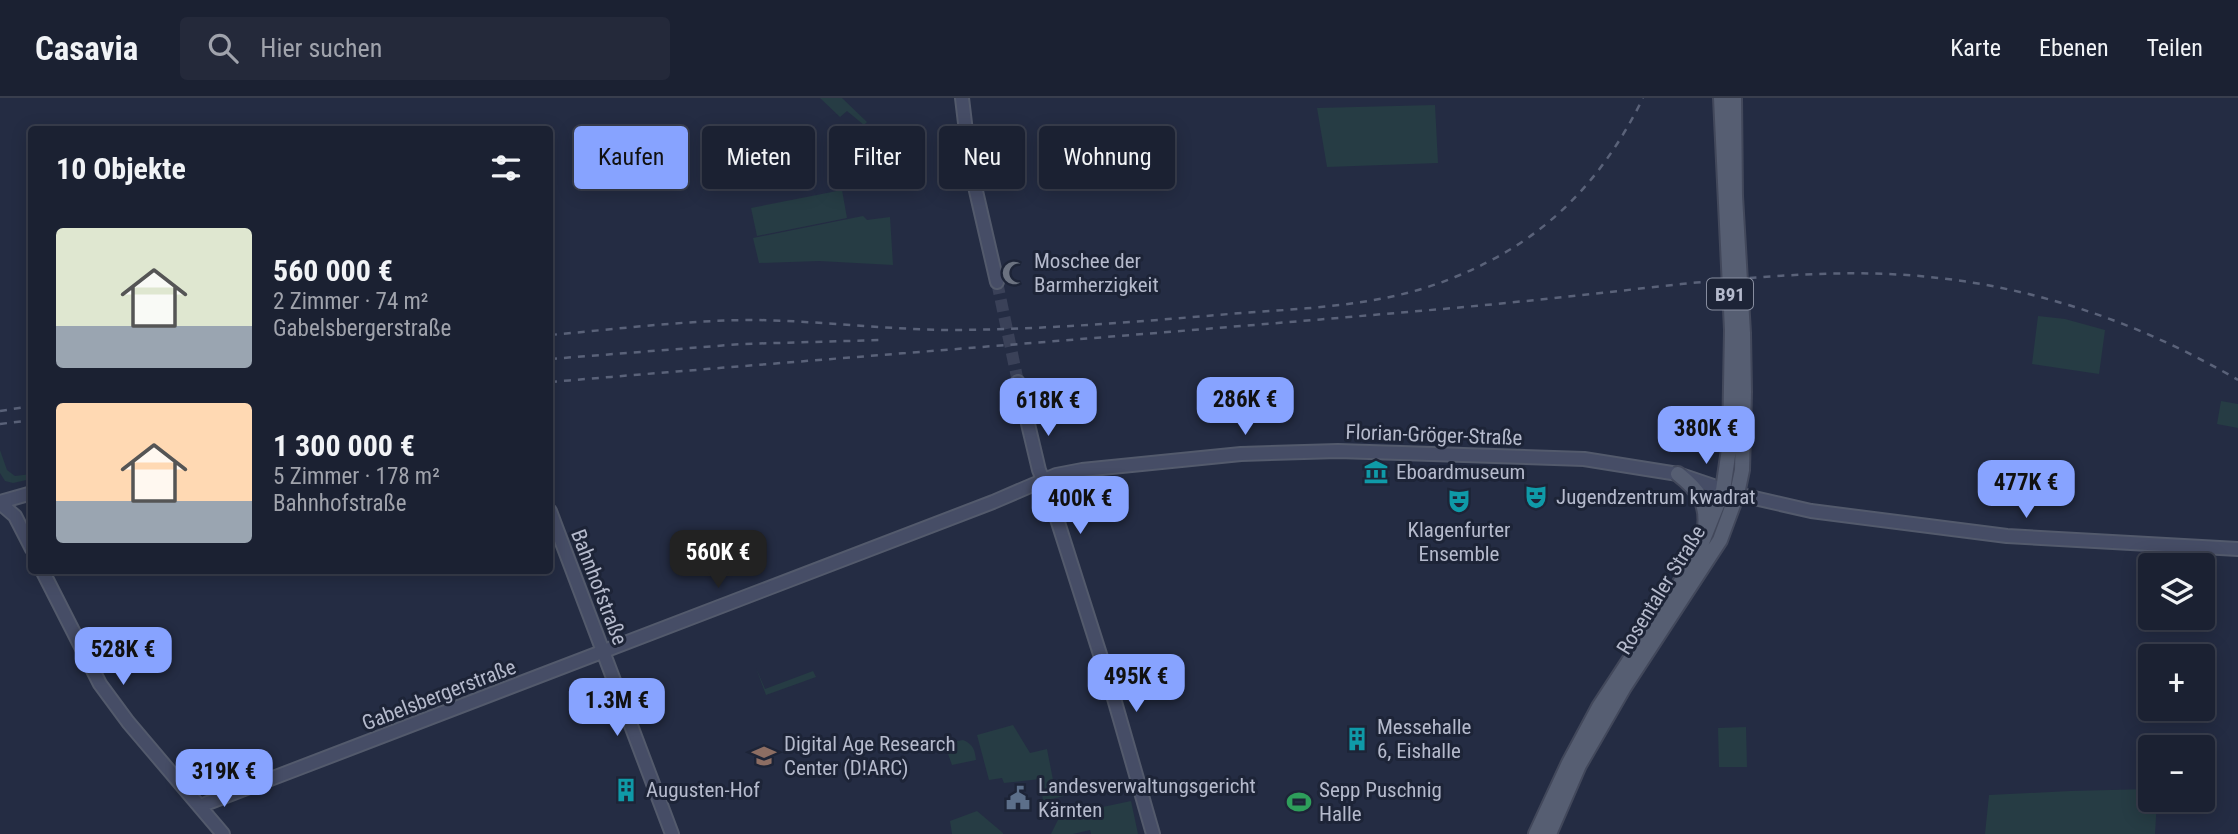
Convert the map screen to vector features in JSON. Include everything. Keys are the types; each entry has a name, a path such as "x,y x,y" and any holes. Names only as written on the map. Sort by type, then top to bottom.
{"main road":[{"name":"Rosentaler Straße","path":"1536,834 1599,707 1695,560 1723,490 1730,442 1732,357 1731,100"},
{"name":"Rosentaler Straße","path":"1549,834 1580,765 1624,687 1720,540 1737,494 1742,470 1744,392 1731,100"},
{"path":"1678,474 1696,488 1704,504 1704,538"}],"street":[{"path":"962,98 968,156 997,282"},
{"path":"1018,382 1043,480 1109,682 1153,834"},
{"name":"Florian-Gröger-Straße","path":"1043,480 1082,470 1241,454 1310,452 1584,459 1678,474 1737,494 1811,512 2007,536 2238,549"},
{"name":"Gabelsbergerstraße","path":"200,806 993,502 1043,480"},
{"path":"0,502 28,494"},
{"path":"0,502 15,516 28,541"},
{"name":"Bahnhofstraße","path":"553,519 672,834"},
{"path":"43,574 100,684 128,722 223,834"}],"shaded area":[{"path":"820,98 842,98 867,122 864,125 847,111 840,117"},
{"path":"1435,105 1438,163 1327,167 1317,108"},
{"path":"842,190 847,218 757,236 751,208"},
{"path":"863,216 867,220 890,217 893,265 819,261 759,263 753,238"},
{"path":"2038,316 2065,319 2105,330 2099,374 2032,364"},
{"path":"2221,401 2238,404 2238,428 2217,424"},
{"path":"0,450 7,470 15,476 28,474 28,480 13,483 5,481 0,473"},
{"path":"756,668 765,689 813,671 816,677 766,695"},
{"path":"1013,725 1030,753 1047,749 1054,785 1061,784 1064,796 1043,801 1040,779 1004,783 1002,778 989,780 977,735"},
{"path":"1746,727 1747,767 1719,767 1718,728"},
{"path":"963,740 973,748 976,760 952,765 946,748 940,749 940,744"},
{"path":"2138,789 2138,812 2156,812 2155,834 1985,834 1989,795"},
{"path":"1131,801 1138,834 1091,834 1090,830 1073,834 1051,834 1060,816"},
{"path":"977,811 1003,834 952,834 950,821"}],"tunnel":[{"path":"997,282 1018,382"}],"railway":[{"path":"553,335 730,320 945,330 1052,327 1315,308 1400,295 1455,277 1487,262 1543,227 1589,182 1627,129 1643,98"},
{"path":"553,382 1442,309 1746,278 1842,273 1939,278 2018,291 2056,301 2131,327 2238,380"},
{"path":"553,359 742,344 881,340"},
{"path":"0,411 28,407"},
{"path":"0,424 28,420"}],"place":[{"name":"Moschee der Barmherzigkeit","path":"1014,273"},
{"name":"Eboardmuseum","path":"1376,472"},
{"name":"Jugendzentrum kwadrat","path":"1536,497"},
{"name":"Klagenfurter Ensemble","path":"1459,501"},
{"name":"Messehalle 6, Eishalle","path":"1357,739"},
{"name":"Digital Age Research Center (D!ARC)","path":"764,756"},
{"name":"Augusten-Hof","path":"626,790"},
{"name":"Landesverwaltungsgericht Kärnten","path":"1018,798"},
{"name":"Sepp Puschnig Halle","path":"1299,802"}]}
